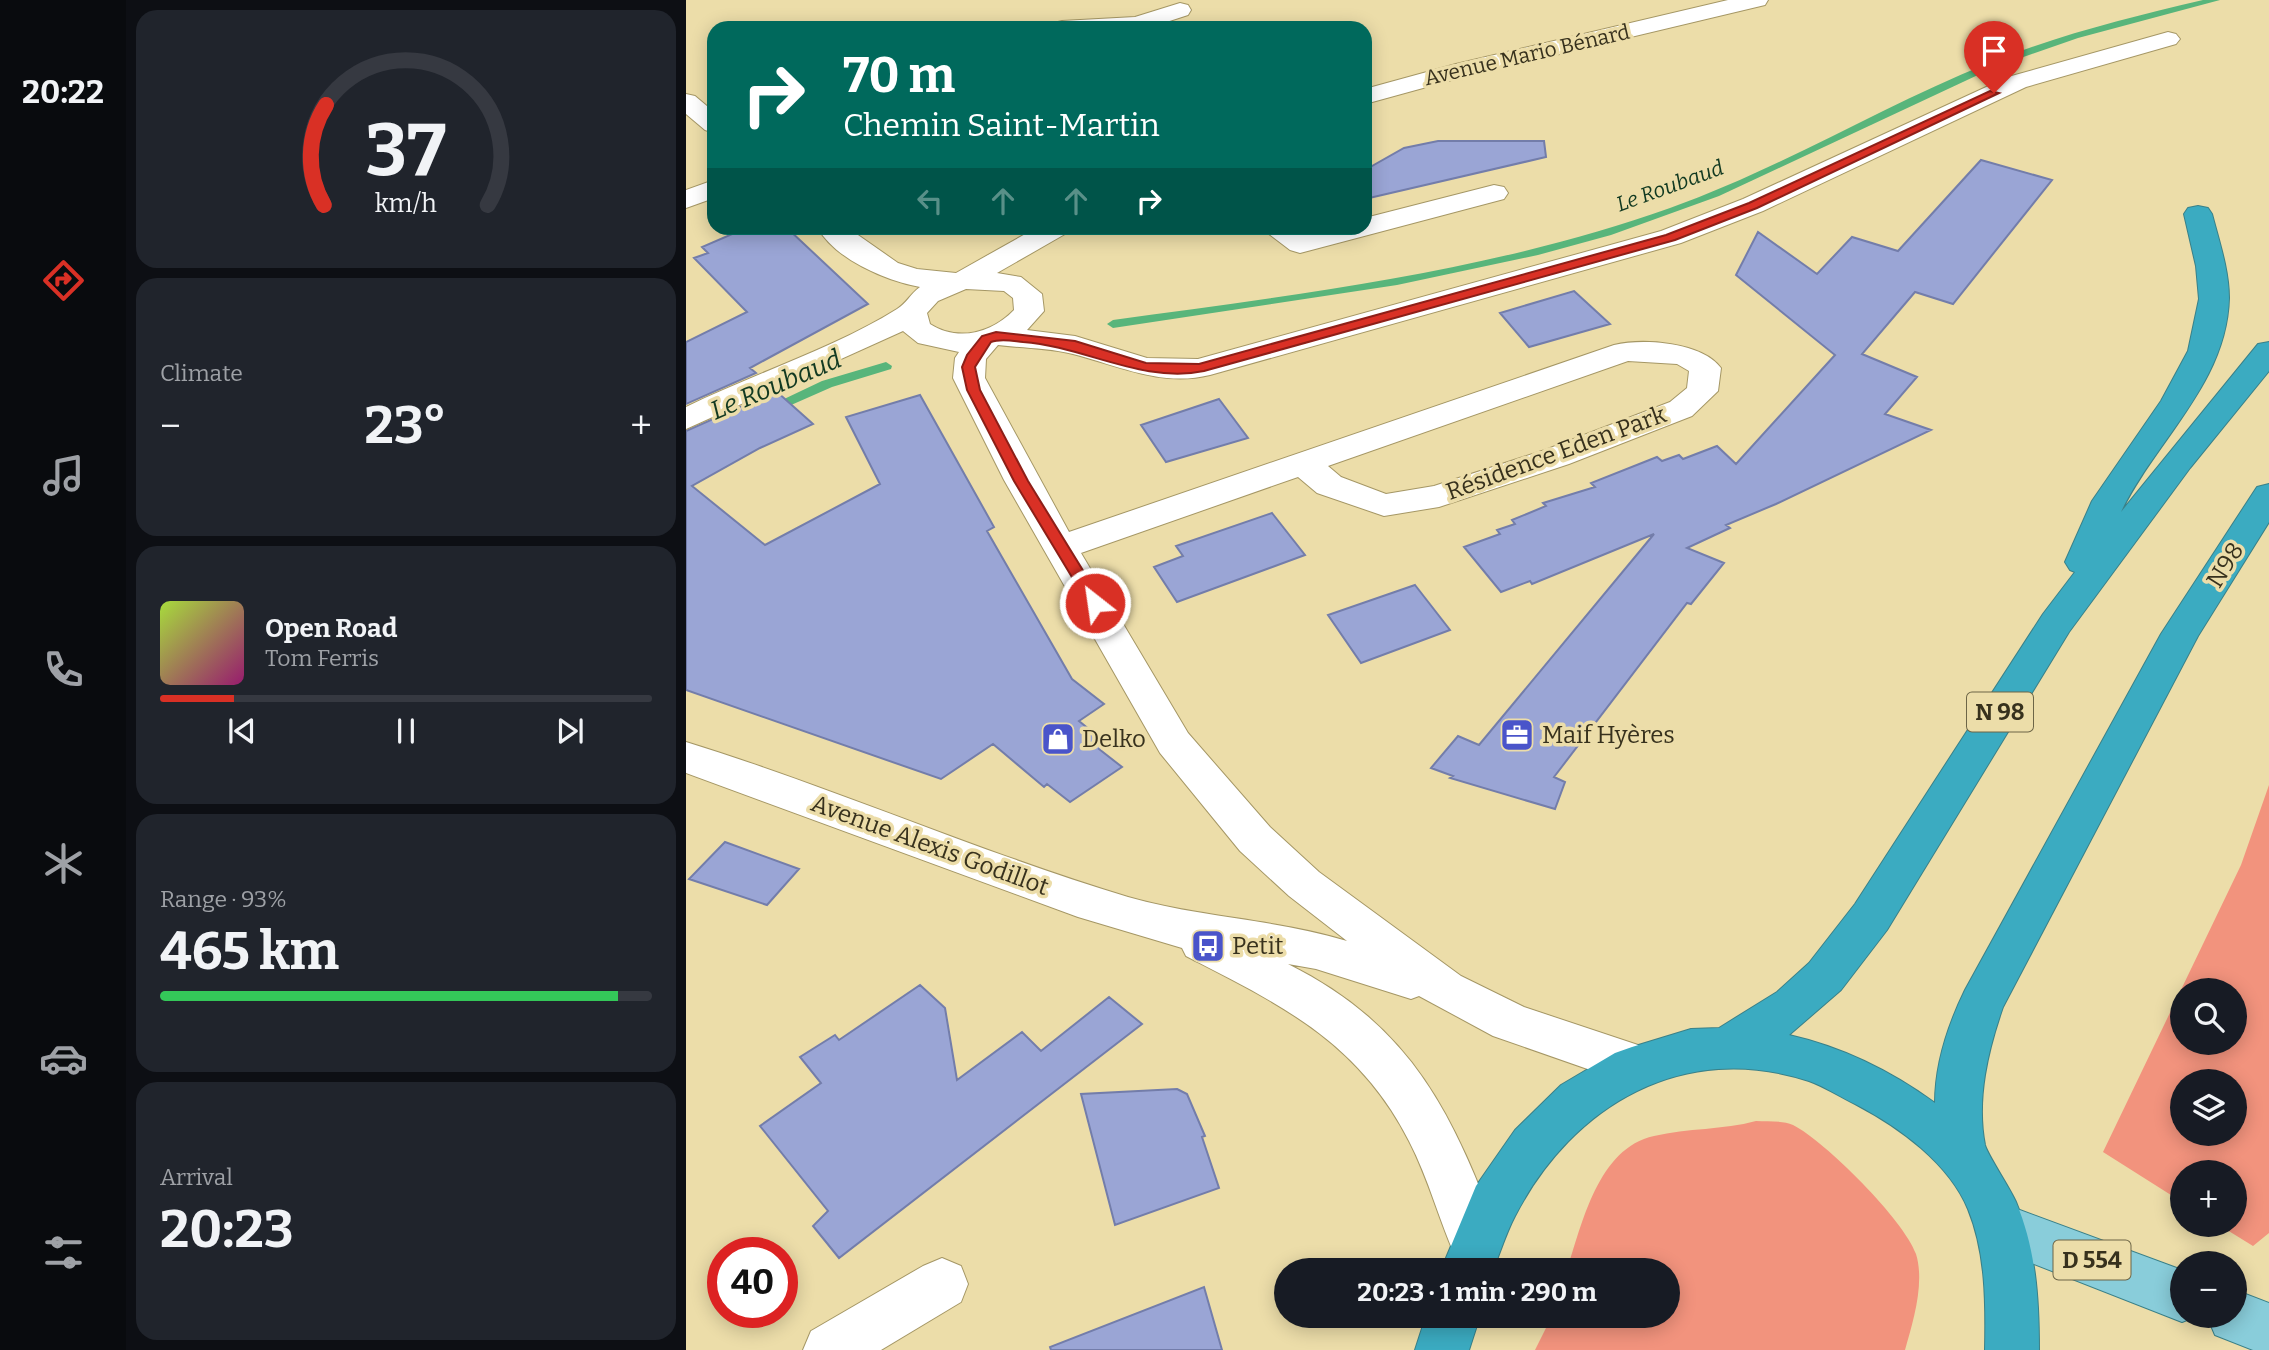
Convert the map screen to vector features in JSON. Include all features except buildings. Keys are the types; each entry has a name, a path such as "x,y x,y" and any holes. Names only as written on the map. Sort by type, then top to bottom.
{"highway":[{"path":"2056,623 2113,495 2175,405 2200,355 2214,299 2209,256 2198,214"},
{"name":"N 98","path":"1730,1046 1764,1028 1800,1003 1838,963 1871,917 2056,623 2178,461 2269,351"},
{"name":"N98","path":"1961,1157 1959,1084 1968,1039 1981,1004 2180,634 2269,495"},
{"path":"1471,1257 1512,1171 1551,1122 1590,1090 1666,1053 1701,1047 1776,1049 1822,1061 1866,1083 1908,1111 1961,1157 1979,1178 2001,1227 2009,1272 2012,1350"},
{"path":"1442,1350 1449,1328"}],"main road":[{"name":"D 554","path":"2001,1227 2170,1291"},
{"path":"2247,1321 2269,1330"}],"street":[{"name":"Avenue Mario Bénard","path":"1372,95 1456,71 1758,0"},
{"path":"1146,21 1180,10"},
{"name":"Avenue Mario Bénard","path":"1372,81 1430,62 1553,34 1689,15"},
{"path":"840,235 884,270 917,278 997,280 1026,295 1045,325 1113,367 1199,368 1671,237 1753,205 2017,82 2168,39"},
{"path":"687,103 707,119"},
{"path":"686,200 707,191"},
{"path":"1372,226 1494,193"},
{"path":"686,419 757,384 869,337 913,312 929,294 1057,235"},
{"path":"1063,235 1031,271 1022,320 991,338 973,355 968,367 973,390 1021,481 1174,743 1255,839 1345,917 1445,990 1510,1022 1639,1066"},
{"path":"1286,235 1300,244 1337,235"},
{"path":"884,270 907,295 916,328 935,340 969,342 991,338 1075,345"},
{"name":"Résidence Eden Park","path":"1061,547 1303,463 1625,352 1684,355 1705,368 1702,391 1681,409 1557,457 1439,496 1384,505 1329,485 1303,463"},
{"name":"Avenue Alexis Godillot","path":"686,757 1094,904 1176,929 1316,950 1445,990"},
{"name":"Avenue Alexis Godillot","path":"1176,929 1296,992 1347,1025 1380,1059 1421,1112 1445,1159 1471,1257"},
{"path":"830,1350 942,1284"}],"shaded area":[{"path":"2269,785 2269,1233 2253,1246 2238,1237 2247,1237 2247,1160 2170,1160 2170,1194 2103,1152 2170,1013 2170,1055 2247,1055 2247,978 2187,978 2241,865"},
{"path":"1756,1121 1793,1125 1843,1164 1896,1222 1916,1254 1919,1277 1917,1302 1905,1350 1535,1350 1546,1328 1680,1328 1680,1258 1571,1258 1595,1190 1619,1156 1635,1143 1654,1136"}],"waterway":[{"name":"Le Roubaud","path":"1113,324 1397,282 1538,252 1607,233 1716,194 1992,65 2074,36 2215,0"},
{"name":"Le Roubaud","path":"768,410 827,384 886,366"}],"place":[{"name":"Maif Hyères","path":"1517,735"},
{"name":"Delko","path":"1058,739"},
{"name":"Petit","path":"1208,946"}],"route":[{"path":"1095,603 1021,481 973,390 968,367 973,355 987,339 996,336 1040,339 1075,345 1145,367 1199,368 1671,237 1753,205 1994,93"}]}
